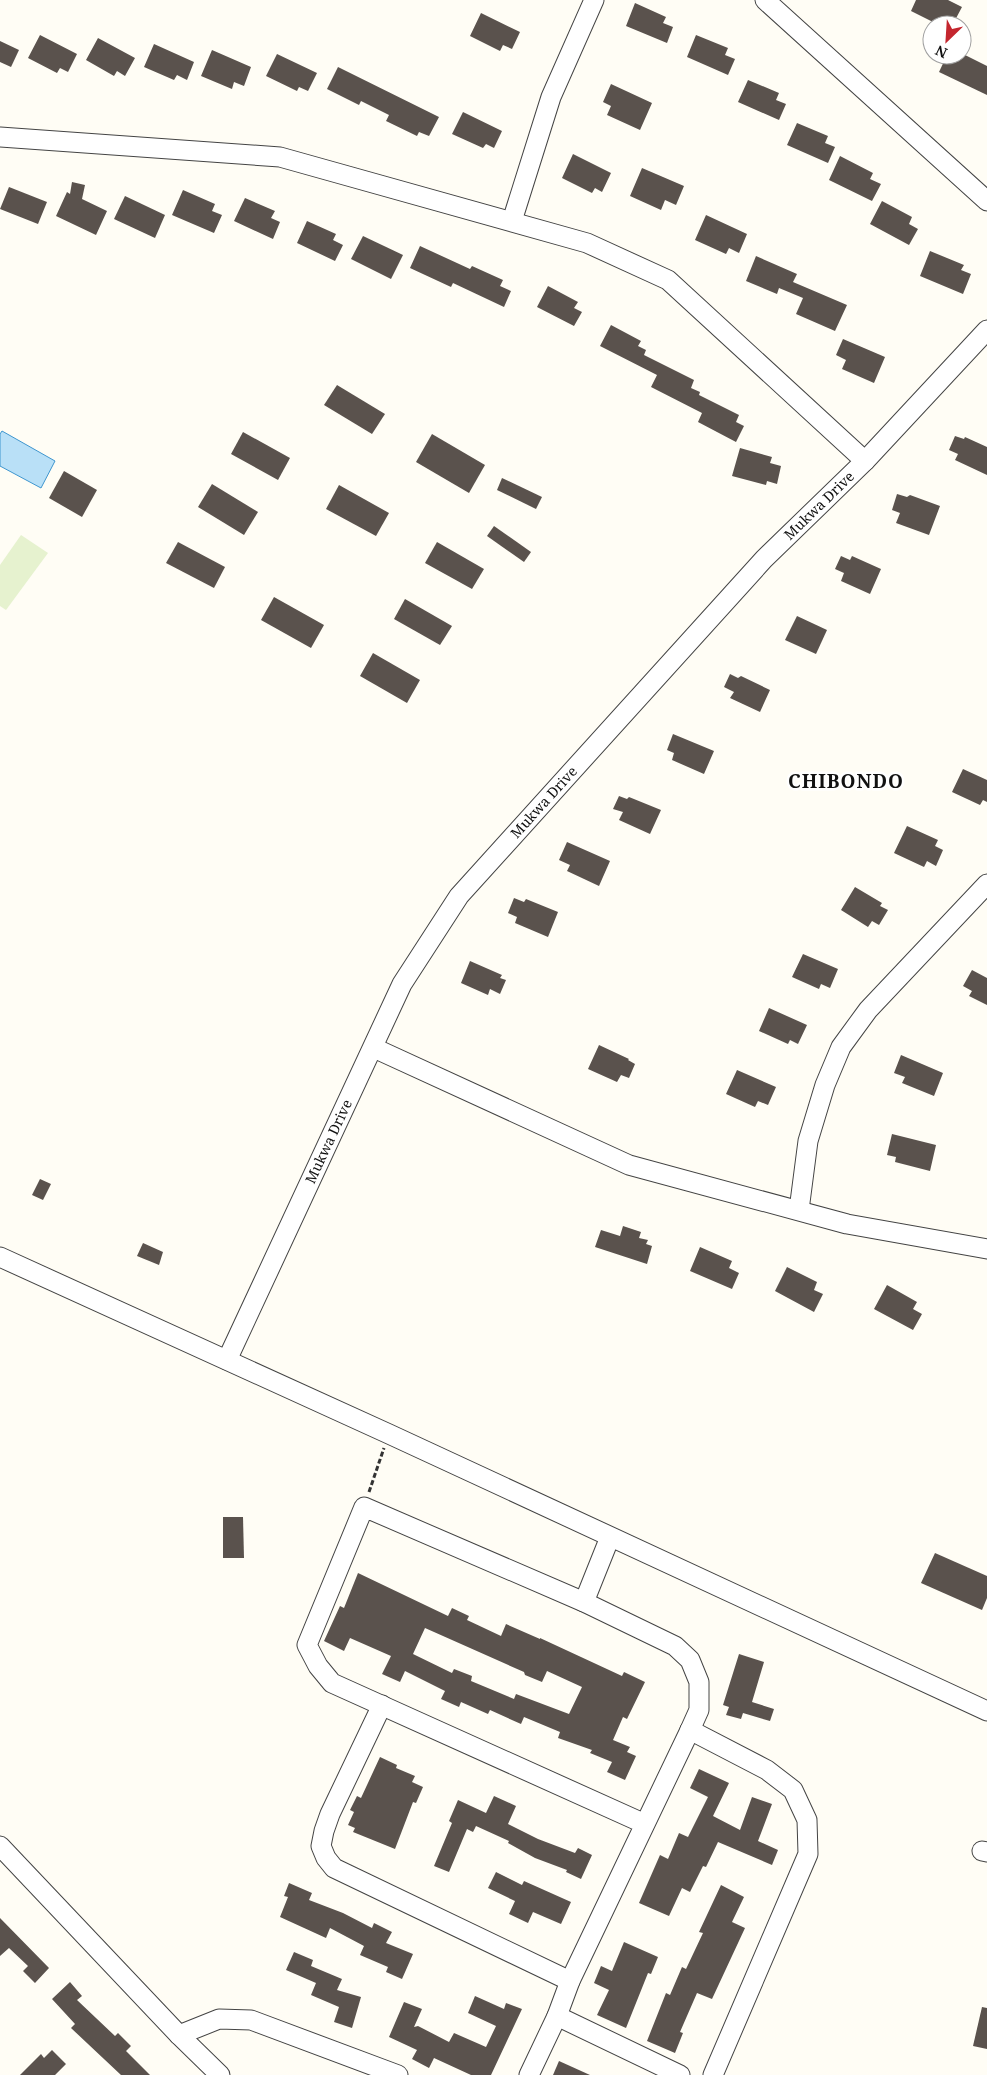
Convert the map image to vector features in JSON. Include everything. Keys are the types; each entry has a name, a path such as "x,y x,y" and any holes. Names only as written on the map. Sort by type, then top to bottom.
{"street":[{"path":"512,221 551,97 594,0"},
{"path":"764,0 987,201"},
{"path":"0,137 280,157 512,221 586,244 668,280 865,461"},
{"name":"Mukwa Drive","path":"227,1360 374,1048 402,984 459,896 764,559 865,461 987,330"},
{"path":"799,1210 808,1141 825,1085 841,1047 868,1010 987,884"},
{"path":"374,1048 629,1165 848,1224 987,1249"},
{"path":"0,1257 389,1434 987,1711"},
{"path":"529,2075 557,2016 570,1981 690,1730 699,1710 699,1682 690,1660 675,1646 584,1602 364,1507 307,1645 318,1666 332,1683 645,1824"},
{"path":"584,1602 610,1537"},
{"path":"382,1705 330,1814 321,1846 326,1858 334,1868 570,1981"},
{"path":"690,1730 767,1770 793,1790 807,1820 808,1854 713,2075"},
{"path":"0,1846 179,2035 220,2075"},
{"path":"557,2016 680,2075"},
{"path":"179,2035 219,2019 251,2020 398,2075"}],"path":[{"path":"364,1507 389,1434"}],"green space":[{"path":"21,535 48,553 6,610 0,606 0,565"}],"water":[{"path":"2,431 55,461 41,488 0,466 0,434"}],"building":[{"path":"916,0 948,0 962,7 958,15 922,16 911,11"},
{"path":"635,3 666,17 663,23 673,27 667,43 626,26"},
{"path":"481,13 520,32 512,49 503,45 500,51 470,36"},
{"path":"40,35 77,54 68,72 60,68 57,73 28,58"},
{"path":"696,35 728,48 725,55 735,59 728,75 687,57"},
{"path":"98,38 135,58 125,76 117,71 114,76 86,60"},
{"path":"0,41 19,50 11,67 0,62"},
{"path":"154,44 194,62 187,80 177,75 174,80 144,67"},
{"path":"212,50 251,67 244,86 234,82 232,89 201,76"},
{"path":"277,54 317,73 308,91 299,87 297,91 266,76"},
{"path":"972,58 987,66 987,95 939,72 942,65 972,65"},
{"path":"338,67 439,117 429,136 419,132 417,136 386,121 389,115 361,101 359,105 327,89"},
{"path":"748,80 779,93 776,100 786,104 779,120 738,102"},
{"path":"611,84 652,103 640,130 607,115 611,106 603,102"},
{"path":"463,112 502,131 494,148 486,144 483,148 452,134"},
{"path":"797,123 828,136 825,143 835,147 828,163 787,145"},
{"path":"573,154 611,173 602,192 595,188 592,193 562,178"},
{"path":"840,156 873,173 870,179 881,184 872,201 829,180"},
{"path":"642,168 684,186 676,205 665,200 661,210 630,196"},
{"path":"72,182 85,185 82,199 107,211 96,235 56,216 67,192 70,194"},
{"path":"9,187 47,202 38,224 0,209"},
{"path":"183,190 215,204 212,211 222,215 214,233 172,215"},
{"path":"125,196 165,215 155,238 114,219"},
{"path":"245,198 275,211 271,218 280,222 273,239 234,221"},
{"path":"882,201 912,217 909,224 918,229 909,245 870,224"},
{"path":"706,215 747,234 739,253 729,248 726,254 695,240"},
{"path":"307,221 336,234 333,240 343,245 335,261 297,243"},
{"path":"363,236 403,255 391,279 351,259"},
{"path":"420,246 470,269 472,266 503,280 500,286 511,291 504,307 453,283 451,287 410,268"},
{"path":"930,251 964,265 961,270 971,274 963,294 920,276"},
{"path":"756,256 797,274 793,282 847,305 835,331 796,314 803,298 779,288 777,294 746,281"},
{"path":"548,286 578,302 574,308 582,312 574,326 537,307"},
{"path":"611,325 641,341 638,346 646,350 644,355 694,380 691,388 700,392 699,395 739,415 736,422 744,426 736,442 698,422 702,413 651,387 657,375 600,346"},
{"path":"843,339 885,357 874,383 842,369 846,360 836,355"},
{"path":"337,385 385,414 372,434 324,405"},
{"path":"243,432 290,458 278,480 231,454"},
{"path":"432,434 485,465 469,493 416,462"},
{"path":"955,436 964,439 965,437 987,447 987,475 955,460 958,454 949,450"},
{"path":"740,448 772,457 770,463 781,466 777,484 767,481 766,485 732,476"},
{"path":"64,471 97,490 82,517 49,498"},
{"path":"502,478 542,497 536,509 497,490"},
{"path":"212,484 258,512 244,535 198,507"},
{"path":"339,485 389,513 376,536 326,509"},
{"path":"897,494 907,497 910,495 940,506 929,535 896,523 900,513 892,510"},
{"path":"494,526 531,552 524,562 487,536"},
{"path":"178,542 225,567 214,588 166,563"},
{"path":"437,542 484,569 472,589 425,563"},
{"path":"841,556 850,560 852,556 881,569 870,594 841,581 844,573 835,569"},
{"path":"274,597 324,625 311,648 261,620"},
{"path":"405,599 452,626 440,645 394,619"},
{"path":"797,616 827,630 816,654 785,640"},
{"path":"373,653 420,680 407,703 360,676"},
{"path":"730,674 738,678 741,676 770,690 760,712 730,698 734,692 724,687"},
{"path":"673,734 714,751 704,774 672,760 674,753 667,750"},
{"path":"963,769 987,780 987,802 983,800 980,805 952,792"},
{"path":"619,796 627,799 629,797 661,810 650,834 619,820 623,812 613,809"},
{"path":"907,826 938,840 935,846 943,850 936,866 927,861 924,867 894,853"},
{"path":"567,842 610,861 599,886 567,871 570,865 559,860"},
{"path":"855,887 882,903 880,906 888,910 879,925 872,921 868,927 841,910"},
{"path":"514,898 524,902 526,899 558,912 548,937 515,923 517,917 508,913"},
{"path":"803,954 838,969 830,988 821,984 819,989 792,977"},
{"path":"470,961 502,975 500,978 506,980 500,994 490,989 488,995 461,983"},
{"path":"972,970 987,978 987,1005 969,996 972,991 963,986"},
{"path":"769,1008 807,1025 798,1044 790,1040 788,1044 759,1031"},
{"path":"599,1045 629,1059 635,1064 629,1078 621,1075 617,1082 588,1069"},
{"path":"901,1055 943,1073 934,1096 902,1083 905,1077 894,1073"},
{"path":"737,1070 776,1087 768,1105 758,1101 755,1107 726,1094"},
{"path":"892,1134 936,1145 930,1171 895,1162 896,1157 887,1155"},
{"path":"40,1179 51,1184 43,1200 32,1195"},
{"path":"623,1226 641,1232 639,1238 648,1240 646,1244 652,1246 647,1264 595,1247 601,1230 620,1236"},
{"path":"143,1243 163,1252 159,1265 137,1256"},
{"path":"700,1247 732,1261 729,1268 739,1273 732,1289 690,1271"},
{"path":"787,1267 817,1282 814,1290 823,1294 814,1312 775,1291"},
{"path":"887,1285 917,1302 913,1309 922,1314 913,1330 874,1309"},
{"path":"223,1517 243,1517 244,1558 223,1558"},
{"path":"935,1553 987,1576 987,1598 982,1610 921,1583"},
{"path":"358,1573 448,1616 452,1608 469,1616 467,1620 501,1636 506,1624 622,1676 624,1672 645,1682 627,1719 623,1717 613,1740 630,1747 627,1752 636,1756 625,1780 607,1772 612,1762 590,1753 592,1750 558,1738 560,1732 524,1717 521,1724 490,1710 488,1714 461,1702 459,1707 441,1699 445,1691 405,1671 400,1682 382,1674 391,1656 350,1638 344,1651 324,1641 340,1606 344,1608","holes":["425,1628 524,1672 525,1675 542,1682 547,1671 582,1687 569,1714 516,1694 514,1699 471,1681 472,1676 454,1669 452,1673 413,1654"]},
{"path":"739,1654 764,1662 752,1702 774,1709 770,1721 743,1713 741,1719 726,1715 729,1707 723,1705"},
{"path":"380,1757 397,1765 396,1768 415,1776 412,1782 423,1787 416,1803 413,1802 395,1849 353,1832 355,1828 348,1825 354,1812 350,1810 357,1796 361,1798"},
{"path":"699,1769 729,1783 713,1816 740,1830 752,1797 772,1804 758,1841 778,1850 772,1865 718,1842 706,1867 703,1866 690,1892 682,1888 669,1916 639,1903 660,1855 668,1859 679,1833 688,1837 708,1797 690,1788"},
{"path":"494,1796 516,1806 508,1824 538,1839 575,1853 578,1848 592,1855 581,1879 566,1872 567,1870 535,1858 508,1843 509,1841 476,1826 473,1832 467,1829 449,1872 434,1866 452,1823 449,1821 458,1800 486,1813"},
{"path":"496,1872 522,1885 524,1881 571,1902 561,1924 533,1912 528,1923 509,1914 515,1901 488,1888"},
{"path":"289,1883 312,1893 309,1900 343,1913 372,1928 374,1923 392,1932 386,1943 413,1954 402,1979 386,1972 388,1967 360,1955 364,1946 330,1928 326,1938 280,1917 288,1897 284,1896"},
{"path":"721,1885 744,1897 732,1922 745,1928 712,1999 697,1993 680,2032 683,2033 675,2053 647,2041 666,1993 670,1995 682,1967 686,1969 703,1933 699,1932"},
{"path":"0,1918 49,1968 35,1983 23,1971 28,1966 9,1948 0,1956"},
{"path":"624,1942 658,1957 651,1974 648,1973 626,2028 597,2015 609,1990 594,1983 601,1966 612,1971"},
{"path":"294,1952 313,1960 311,1966 342,1979 337,1990 361,1997 352,2028 334,2022 339,2007 311,1995 316,1983 286,1970"},
{"path":"70,1982 82,1996 77,2000 115,2036 118,2033 131,2046 126,2051 150,2075 121,2075 71,2028 75,2024 52,1999"},
{"path":"475,1996 504,2009 506,2003 522,2009 491,2075 471,2075 434,2058 429,2068 412,2059 417,2050 389,2037 404,2002 422,2009 414,2027 418,2026 449,2042 454,2033 486,2047 496,2026 468,2013"},
{"path":"982,2007 987,2008 987,2049 973,2046"},
{"path":"52,2050 66,2064 55,2075 20,2075 41,2054 44,2058"},
{"path":"559,2061 590,2075 553,2075"}],"district":[{"name":"CHIBONDO","path":"846,781"}]}
